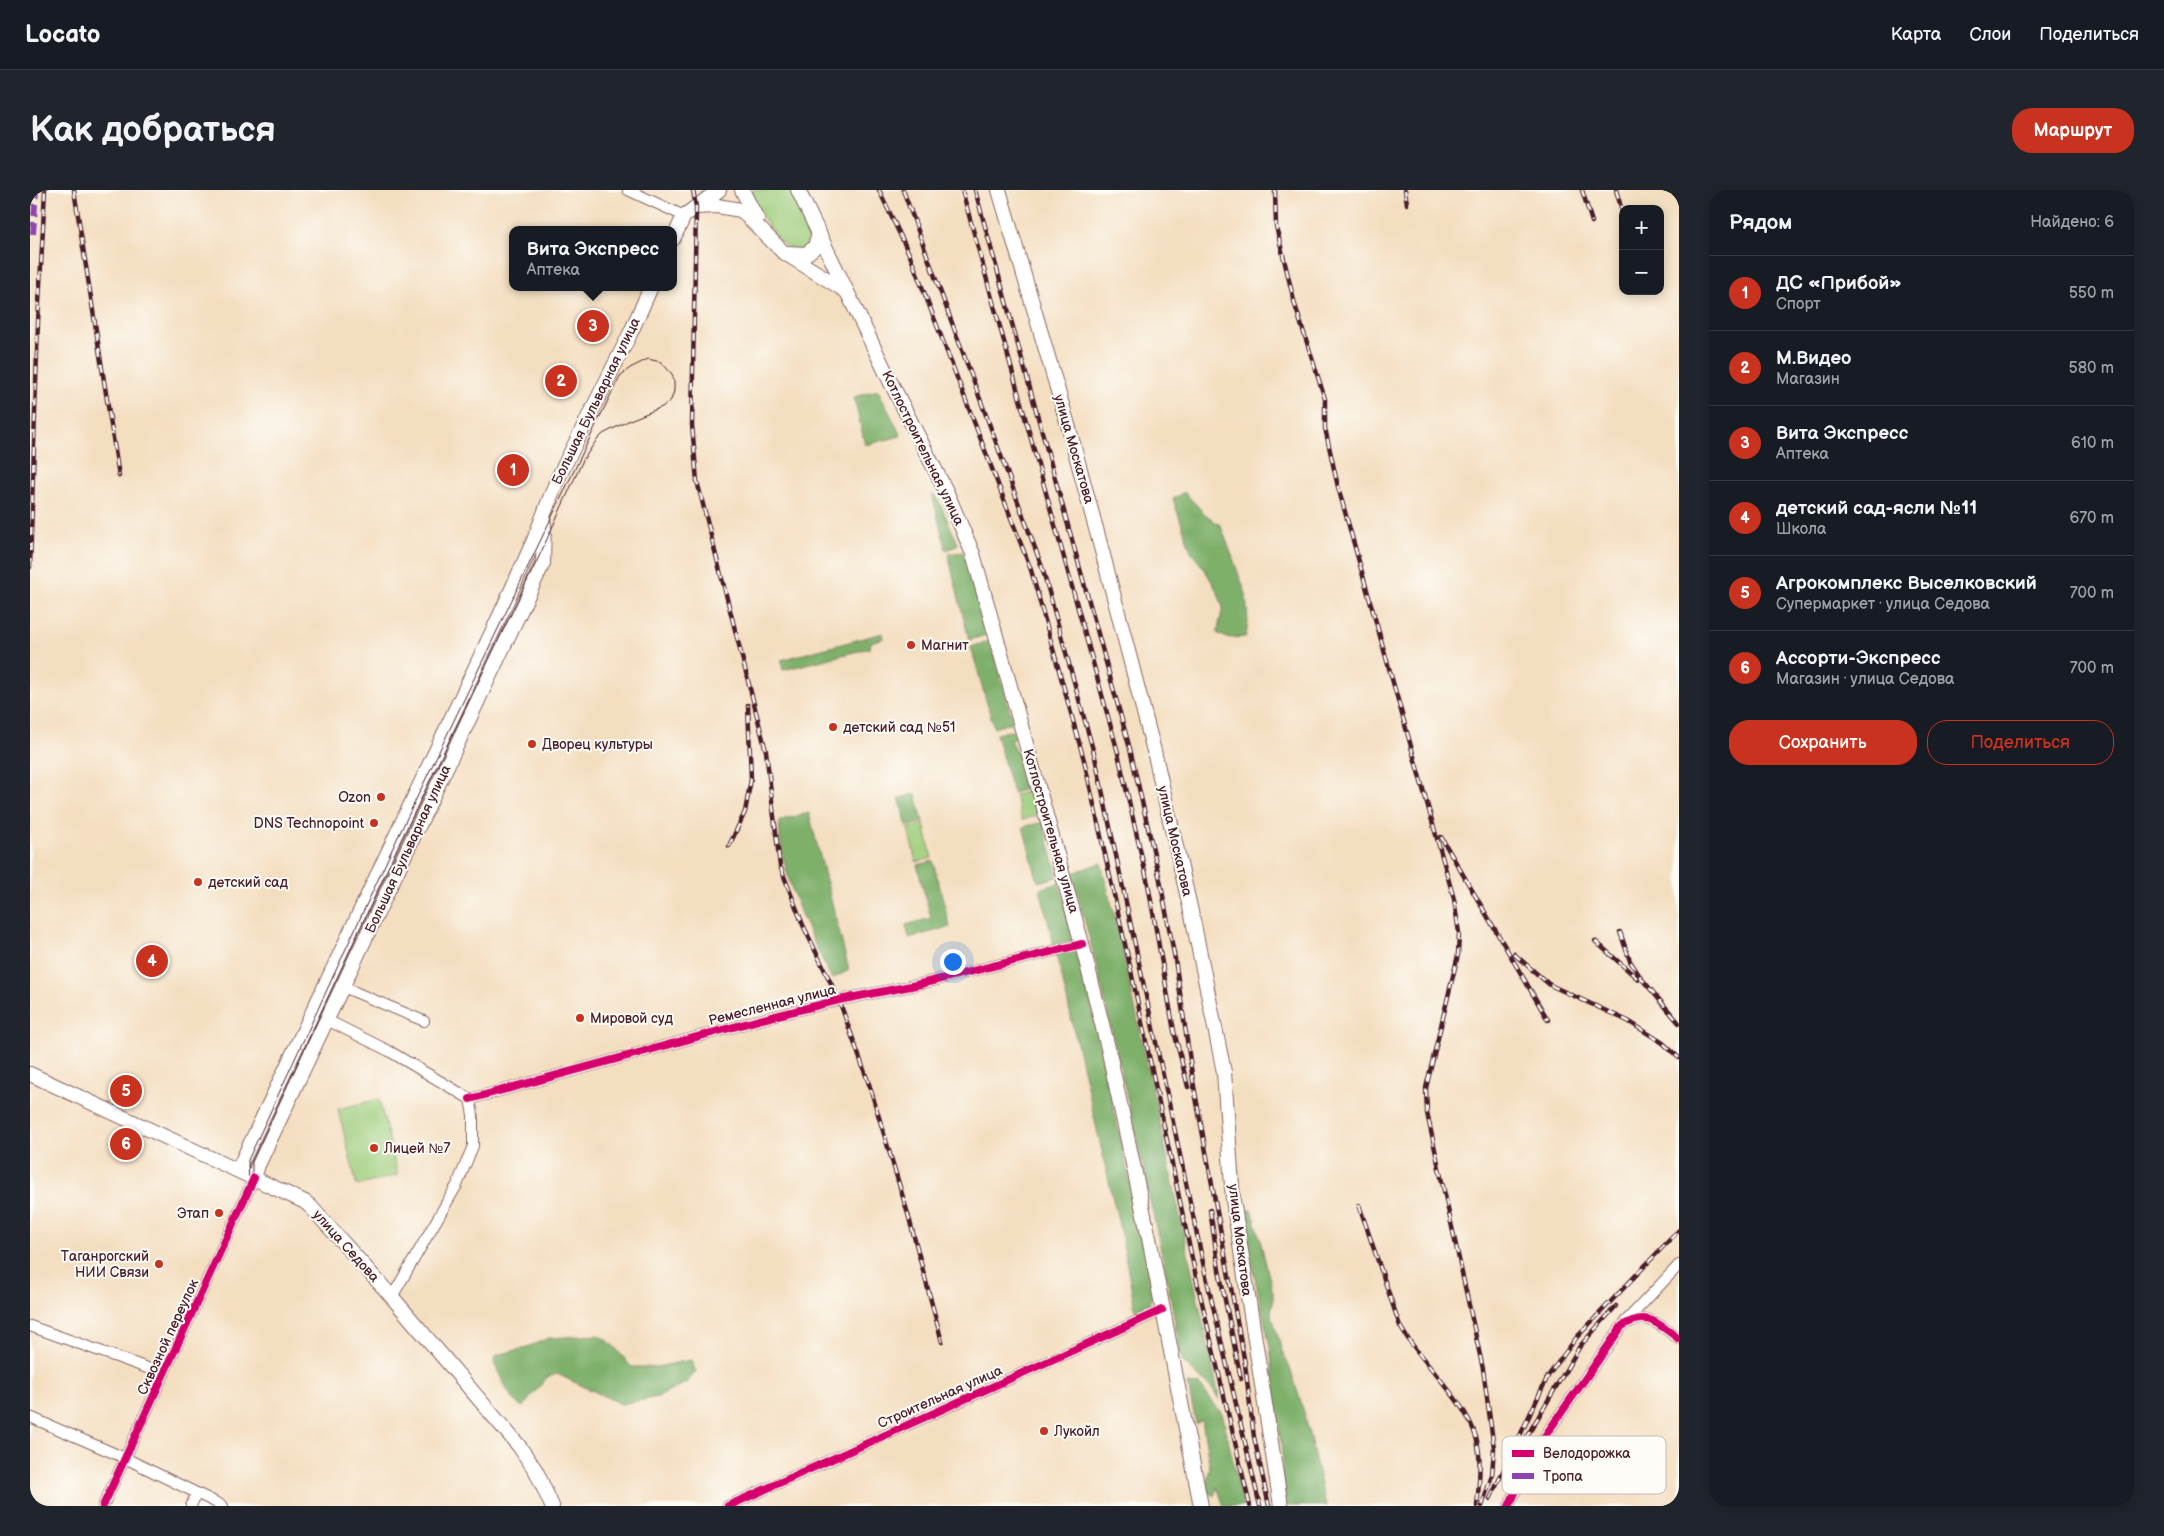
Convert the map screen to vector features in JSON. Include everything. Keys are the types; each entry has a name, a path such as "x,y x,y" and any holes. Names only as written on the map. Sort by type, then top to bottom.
{"main road":[{"path":"677,231 684,216 719,190"},
{"path":"742,190 765,233"},
{"name":"Котлостроительная улица","path":"798,190 890,383 947,493 973,554 1082,944 1108,1048 1201,1506"},
{"name":"улица Москатова","path":"998,190 1068,425 1102,551 1154,751 1193,920 1224,1072 1233,1200 1281,1506"},
{"path":"696,207 717,206 741,210 783,252 847,291"},
{"path":"783,252 796,255 806,254 815,247 819,233"},
{"name":"Большая Бульварная улица","path":"238,1170 499,617 534,540 557,480 649,291"},
{"name":"Большая Бульварная улица","path":"254,1178 258,1165 543,563 543,516"},
{"name":"улица Седова","path":"30,1074 305,1202 392,1297 519,1446 536,1472 552,1506"}],"street":[{"path":"628,190 684,216"},
{"name":"Ремесленная улица","path":"470,1099 759,1020 840,1000 936,980 1082,944"},
{"path":"343,987 424,1021"},
{"path":"327,1020 389,1051 470,1099 473,1115 473,1146 458,1185 392,1297"},
{"name":"Сквозной переулок","path":"104,1506 254,1178"},
{"path":"1545,1436 1622,1326 1679,1265"},
{"name":"Строительная улица","path":"728,1506 1162,1310"},
{"path":"1622,1326 1644,1317 1651,1319 1679,1339"},
{"path":"30,1326 164,1374"},
{"path":"30,1417 125,1458 223,1506"},
{"path":"191,1506 196,1494"},
{"path":"1509,1506 1514,1494"}],"green space":[{"path":"747,190 790,190 810,234 804,249 796,250 780,242"},
{"path":"878,390 901,436 865,445 854,397"},
{"path":"1184,492 1205,514 1221,526 1246,594 1248,623 1246,637 1227,638 1217,633 1223,607 1218,593 1204,568 1192,554 1173,499"},
{"path":"932,494 937,497 958,544 946,550"},
{"path":"963,552 987,630 986,635 969,640 948,554"},
{"path":"883,633 884,638 871,642 870,648 783,670 781,660"},
{"path":"990,641 1013,722 994,728 971,647"},
{"path":"1010,731 1015,732 1016,737 1011,741 1013,747 1025,761 1032,787 1013,793 996,734"},
{"path":"1032,791 1039,815 1022,820 1015,795"},
{"path":"916,794 923,822 907,826 899,798"},
{"path":"809,813 849,970 832,979 813,942 797,903 790,883 781,843 779,822"},
{"path":"1043,822 1058,877 1038,882 1023,827"},
{"path":"924,824 932,858 916,862 908,828"},
{"path":"933,861 950,927 909,938 906,925 931,918 917,865"},
{"path":"1101,863 1119,934 1220,1401 1212,1389 1182,1361 1165,1268 1130,1110 1096,963 1072,873"},
{"path":"1059,883 1077,940 1054,945 1040,889"},
{"path":"1078,946 1154,1292 1146,1310 1136,1315 1122,1238 1056,952"},
{"path":"379,1099 398,1175 357,1186 338,1109"},
{"path":"1247,1210 1251,1210 1255,1219 1273,1293 1271,1312 1282,1351 1290,1368 1304,1412 1326,1506 1287,1506 1281,1479 1283,1463 1270,1347 1242,1216"},
{"path":"597,1335 612,1344 631,1367 656,1367 691,1360 696,1372 686,1383 658,1397 621,1404 557,1374 547,1377 523,1407 510,1394 494,1363 497,1355 525,1348 549,1338"},
{"path":"1188,1384 1200,1385 1222,1412 1243,1506 1224,1506 1217,1487 1214,1496 1209,1493 1207,1480 1210,1468 1202,1420 1196,1424"}],"tram line":[{"path":"101,1506 249,1185 248,1160 395,843 609,398 620,376 630,368 648,359 661,362 672,374 674,381 674,391 671,400 662,407 603,434 583,460 537,561 399,844 252,1162 252,1186 105,1506"}],"railway":[{"path":"30,567 38,322 45,190"},
{"path":"74,190 119,476"},
{"path":"693,190 696,207 692,425 697,481 766,751 780,866 803,925 839,1000 869,1084 908,1214 942,1342"},
{"path":"879,190 911,258 1031,570 1084,760 1196,1277 1250,1506"},
{"path":"903,190 1042,567 1095,757 1205,1272 1260,1506"},
{"path":"962,190 1117,749 1148,884 1174,1031 1188,1087"},
{"path":"975,190 1130,749 1160,880 1175,959 1193,1081 1245,1364 1254,1437 1269,1506"},
{"path":"1275,190 1276,226 1295,305 1325,399 1325,428 1338,487 1454,899 1459,933 1458,955 1426,1088 1427,1113 1483,1369 1494,1448 1492,1475 1482,1506"},
{"path":"1405,190 1407,204"},
{"path":"1582,190 1592,222"},
{"path":"1616,190 1620,205"},
{"path":"729,846 745,812 751,779 748,705"},
{"path":"1441,837 1548,1020"},
{"path":"1620,932 1630,961 1641,978 1679,1023"},
{"path":"1595,941 1638,979"},
{"path":"1514,954 1550,985 1628,1021 1663,1043 1679,1058"},
{"path":"1359,1205 1400,1326 1462,1408 1476,1437 1479,1462 1477,1506"},
{"path":"1210,1210 1219,1270 1241,1379"},
{"path":"1520,1436 1548,1376 1577,1337 1679,1230"},
{"path":"1527,1436 1580,1346 1616,1306"},
{"path":"1490,1499 1502,1474"}],"marked path":[{"path":"33,234 36,190"}],"cycle path":[{"path":"470,1099 759,1020 839,1000 916,985 1082,944"},
{"path":"103,1506 254,1178"},
{"path":"728,1506 1162,1310"},
{"path":"1545,1436 1622,1326 1631,1321 1646,1319 1659,1324 1679,1339"},
{"path":"1509,1506 1514,1494"}],"place":[{"name":"Вита Экспресс","path":"593,326"},
{"name":"М.Видео","path":"561,381"},
{"name":"ДC «Прибой»","path":"513,470"},
{"name":"Магнит","path":"911,645"},
{"name":"детский сад №51","path":"833,727"},
{"name":"Дворец культуры","path":"532,744"},
{"name":"Ozon","path":"381,797"},
{"name":"DNS Technopoint","path":"374,823"},
{"name":"детский сад","path":"198,882"},
{"name":"детский сад-ясли №11","path":"152,961"},
{"name":"Мировой суд","path":"580,1018"},
{"name":"Агрокомплекс Выселковский","path":"126,1091"},
{"name":"Ассорти-Экспресс","path":"126,1144"},
{"name":"Лицей №7","path":"374,1148"},
{"name":"Этап","path":"219,1213"},
{"name":"Таганрогский НИИ Связи","path":"159,1264"},
{"name":"Лукойл","path":"1044,1431"}]}
